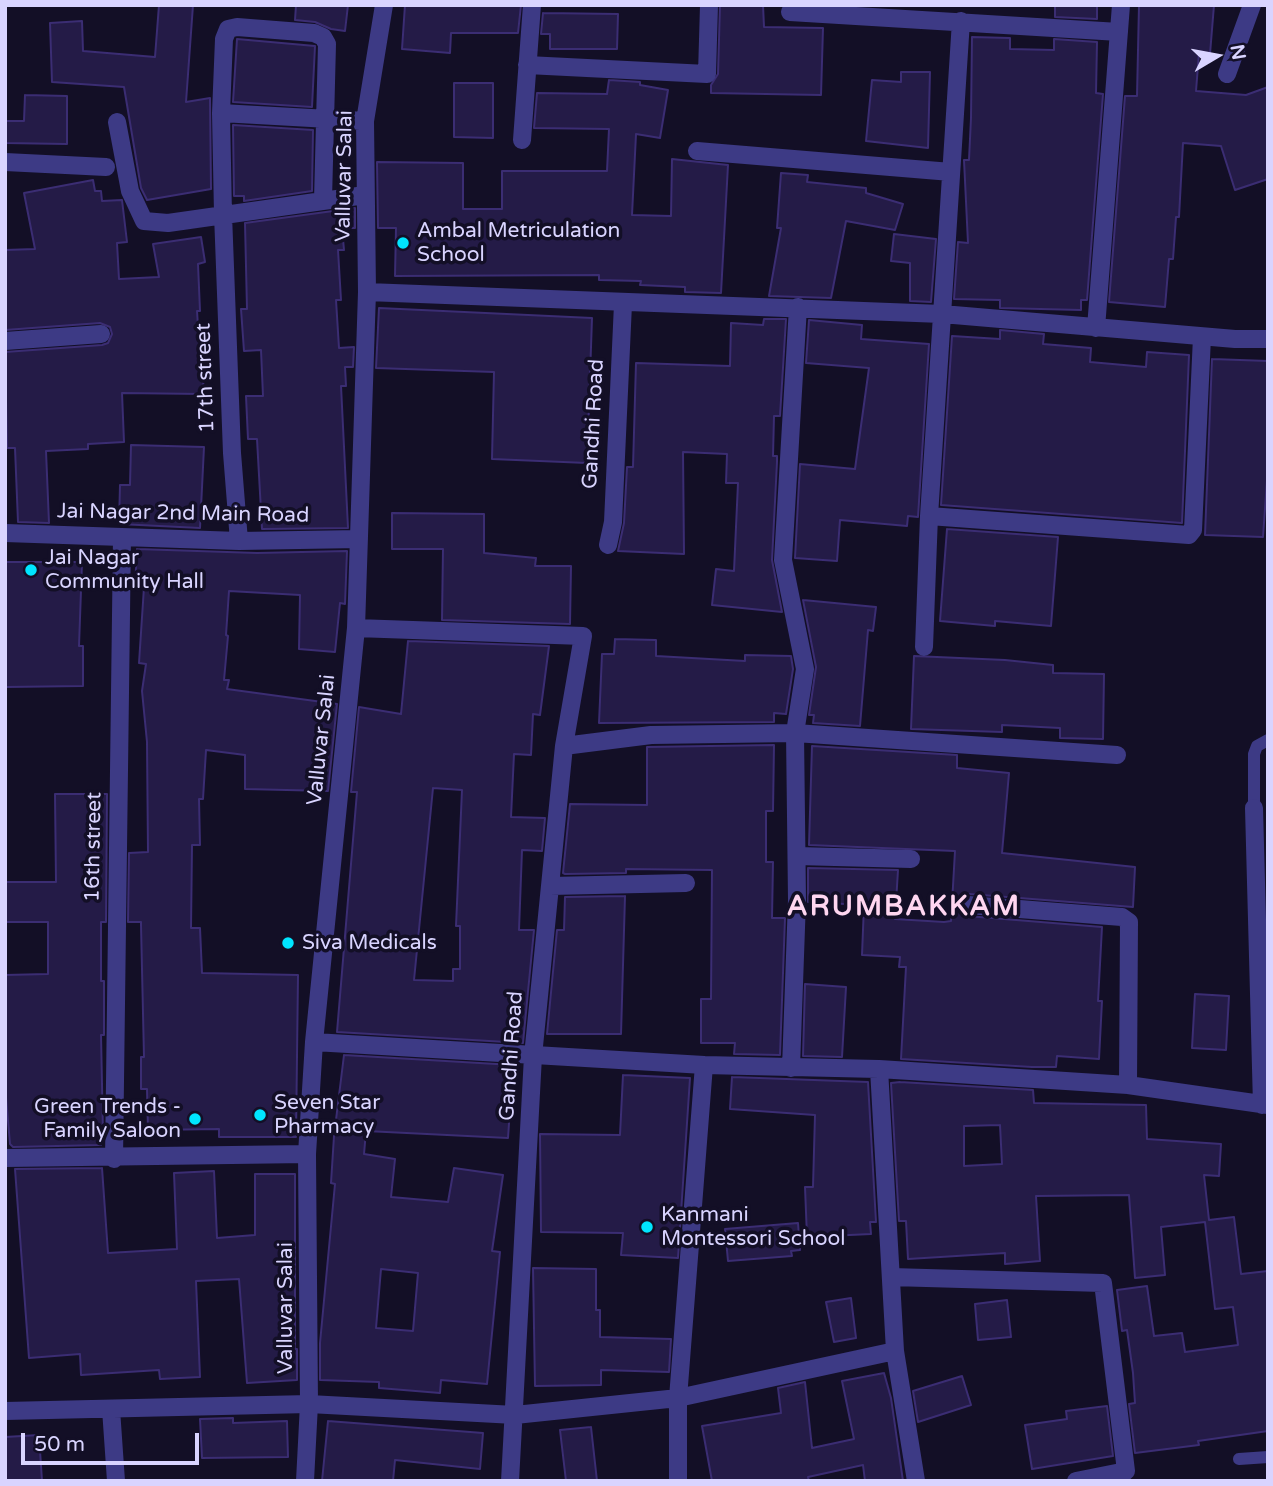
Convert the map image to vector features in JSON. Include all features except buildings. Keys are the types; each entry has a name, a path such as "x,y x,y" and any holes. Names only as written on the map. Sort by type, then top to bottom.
{"street":[{"name":"Valluvar Salai","path":"306,1481 309,1404 307,1154 314,1042 356,628 367,292 365,121 384,5"},
{"path":"522,140 532,5"},
{"path":"527,65 706,74 709,5"},
{"path":"1096,328 1121,5"},
{"path":"1227,74 1252,5"},
{"path":"790,12 1119,32"},
{"path":"924,647 929,516 961,21"},
{"name":"17th street","path":"239,541 232,453 223,214 221,113 224,39 228,29 237,27 314,33 323,37 327,44 325,118"},
{"path":"221,113 365,121"},
{"path":"323,200 325,118"},
{"path":"117,122 130,191 145,221 168,223 365,195"},
{"path":"696,151 951,172"},
{"path":"5,162 106,167"},
{"path":"367,292 623,304 798,307 943,314 1202,337 1268,339"},
{"name":"Gandhi Road","path":"608,545 613,522 623,304"},
{"path":"791,1068 797,856 795,733 805,669 783,560 798,307"},
{"path":"5,341 101,334"},
{"path":"929,516 1189,535 1193,530 1202,337"},
{"name":"Jai Nagar 2nd Main Road","path":"5,533 239,541 359,538"},
{"name":"16th street","path":"114,1158 122,537"},
{"name":"Gandhi Road","path":"356,628 583,636 564,746 533,1056 510,1481"},
{"path":"564,746 651,735 795,733 1117,755"},
{"path":"314,1042 704,1065 879,1069 1128,1085 1265,1105 1254,808"},
{"path":"797,856 911,859"},
{"path":"550,886 686,883"},
{"path":"968,905 1122,917 1129,922 1128,1085"},
{"path":"678,1481 678,1398 704,1065"},
{"path":"879,1069 895,1351 916,1481"},
{"path":"5,1157 307,1154"},
{"path":"891,1278 1103,1283 1126,1471 1076,1481"},
{"path":"5,1411 309,1404 515,1415 678,1398 895,1351"},
{"path":"111,1409 116,1481"}],"lane":[{"path":"1254,808 1254,754 1257,746 1268,740"},
{"path":"1239,1459 1268,1457"}],"place":[{"name":"Ambal Metriculation School","path":"403,243"},
{"name":"Jai Nagar Community Hall","path":"31,570"},
{"name":"Siva Medicals","path":"288,943"},
{"name":"Seven Star Pharmacy","path":"260,1115"},
{"name":"Green Trends - Family Saloon","path":"195,1119"},
{"name":"Kanmani Montessori School","path":"647,1227"}],"district":[{"name":"ARUMBAKKAM","path":"904,908"}]}
